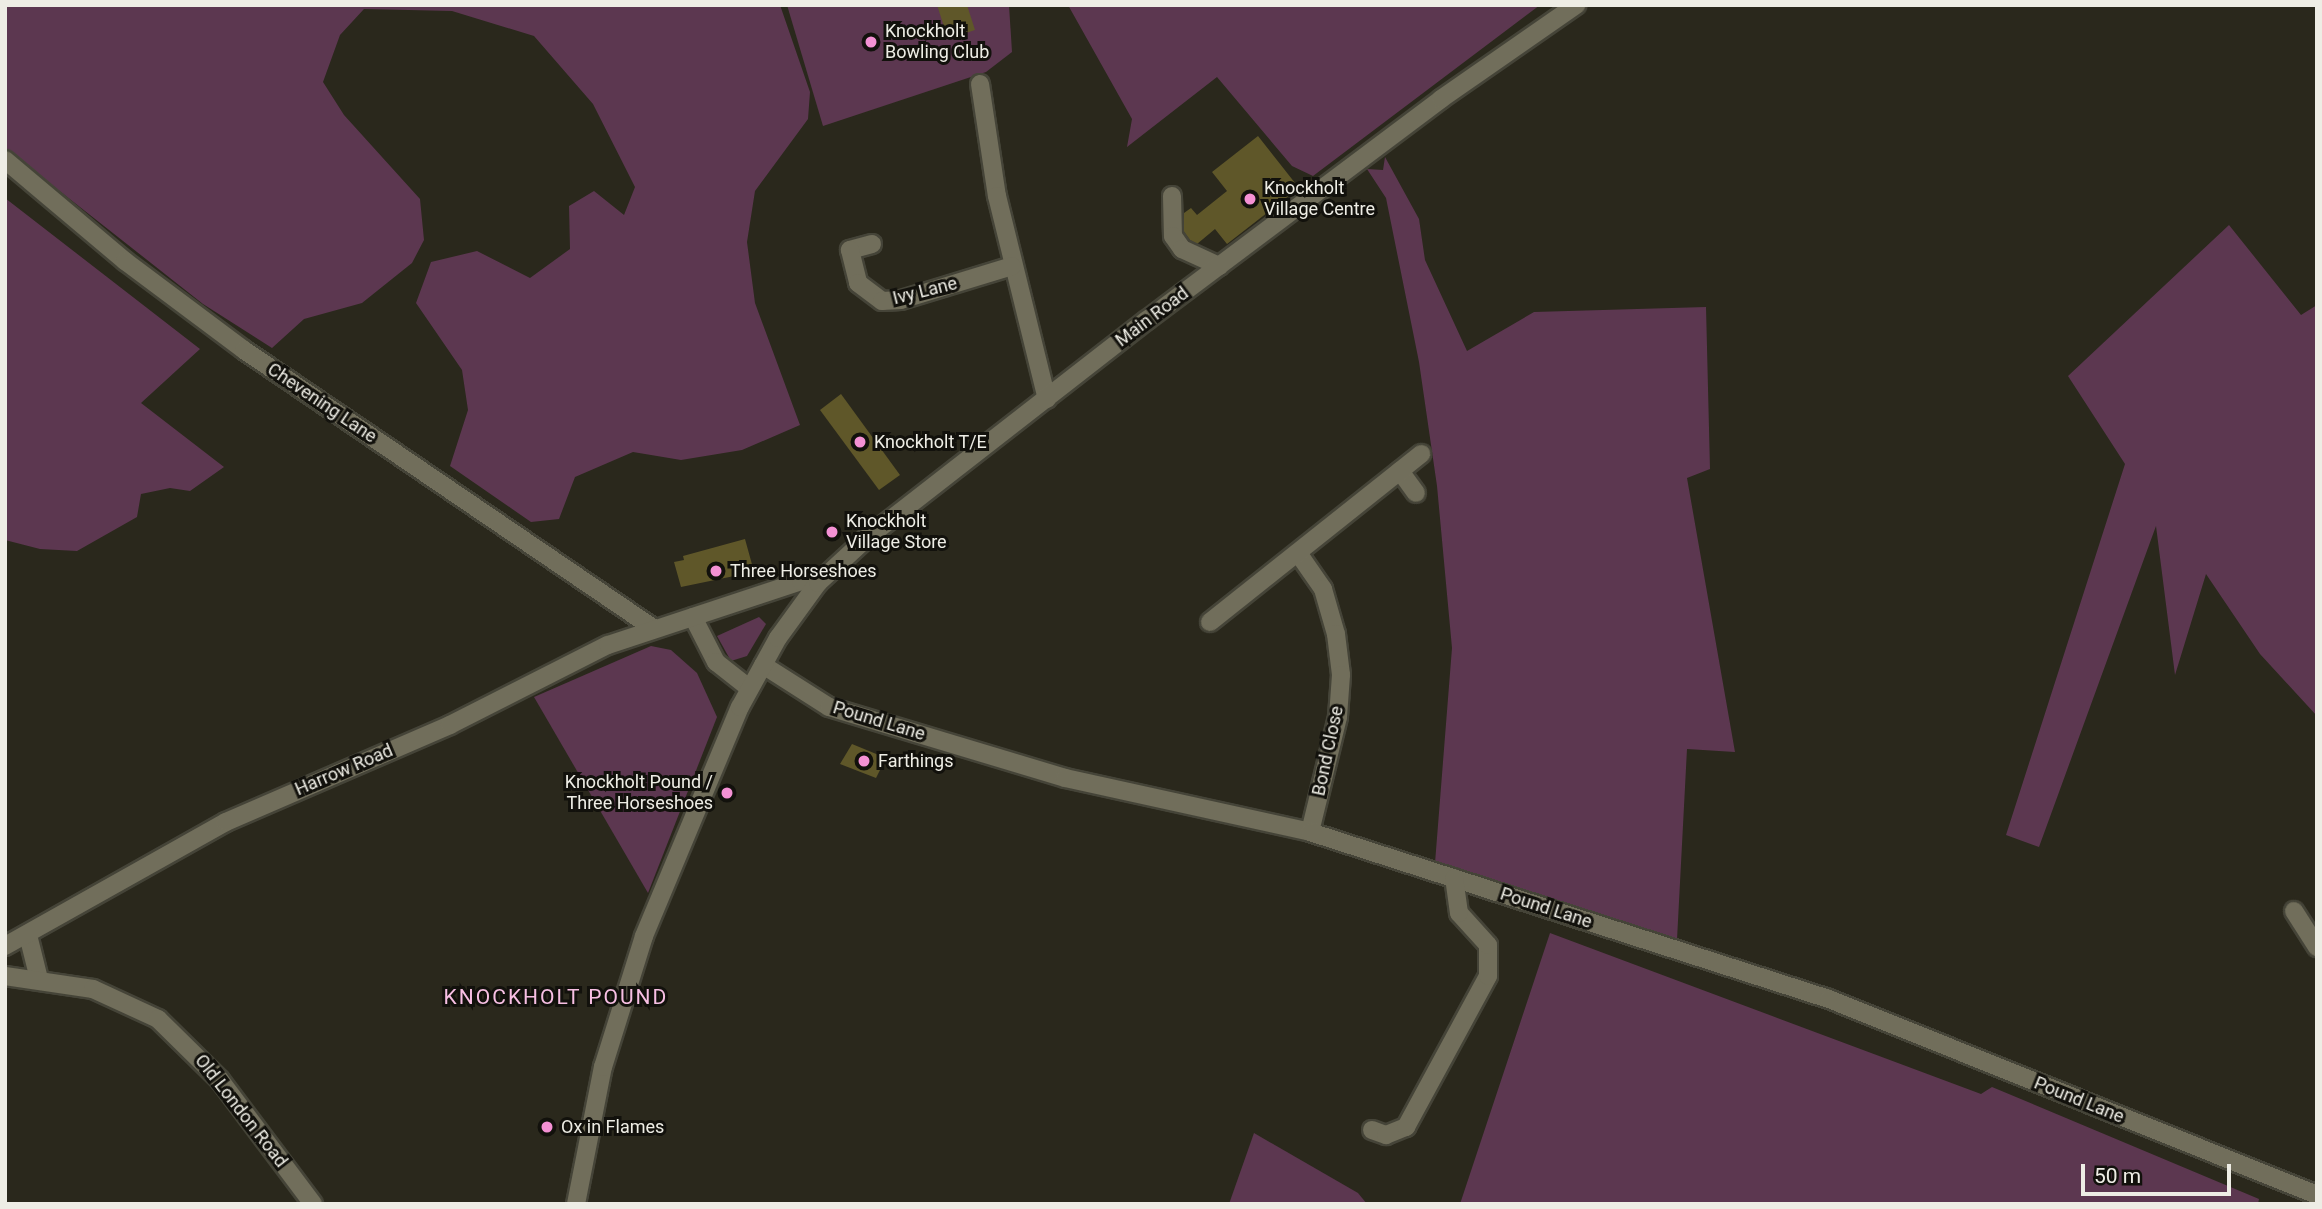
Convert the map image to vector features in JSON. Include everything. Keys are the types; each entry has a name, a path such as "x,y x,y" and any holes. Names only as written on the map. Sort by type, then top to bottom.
{"street":[{"name":"Main Road","path":"576,1204 603,1068 632,969 749,688 818,583 868,537 1219,266 1441,99 1576,5"},
{"path":"980,84 1012,266 1046,399"},
{"name":"Chevening Lane","path":"5,160 125,261 244,350 653,628"},
{"path":"1172,196 1172,236 1182,249 1219,266"},
{"name":"Ivy Lane","path":"872,244 850,250 858,283 882,301 901,300 1012,266"},
{"path":"1216,611 1298,553 1422,454"},
{"path":"1400,471 1416,493"},
{"name":"Bond Close","path":"1298,553 1323,589 1336,634 1340,675 1338,717 1310,832"},
{"name":"Harrow Road","path":"5,946 226,822 450,725 573,662 653,628 800,581 818,583"},
{"path":"693,617 716,662 749,688"},
{"name":"Pound Lane","path":"763,665 842,711 1065,778 1310,832 1829,999 2317,1195"},
{"path":"1372,1130 1386,1135 1406,1127 1488,976 1488,945 1459,913 1454,878"},
{"path":"2294,911 2317,947"},
{"path":"28,935 39,979"},
{"name":"Old London Road","path":"5,976 39,979 118,998 172,1030 220,1080 313,1204"}],"shaded area":[{"path":"5,5 780,5 810,92 808,119 755,191 747,242 755,303 800,425 742,450 681,460 633,452 575,477 559,519 531,522 450,466 468,410 462,370 416,303 431,262 477,251 530,278 570,249 569,206 594,191 624,215 635,187 593,104 534,36 452,11 364,9 340,35 323,82 344,115 420,199 424,240 412,263 362,303 304,319 272,348 203,304 5,148"},
{"name":"Knockholt Bowling Club","path":"787,5 1009,5 1012,52 986,72 823,126"},
{"path":"1068,5 1540,5 1313,176 1292,166 1217,77 1127,147 1132,119"},
{"path":"1385,157 1419,219 1425,260 1467,351 1534,312 1706,307 1710,469 1687,478 1735,752 1687,749 1677,940 1435,863 1452,648 1437,486 1419,362 1386,198 1367,169 1383,170"},
{"path":"5,198 200,349 141,403 224,467 190,491 170,488 141,494 137,517 77,551 40,549 5,540"},
{"path":"2229,225 2301,315 2317,305 2317,716 2260,654 2206,574 2175,675 2156,526 2039,847 2006,835 2125,464 2068,376"},
{"path":"759,617 766,624 747,656 731,661 717,636"},
{"path":"651,646 671,650 697,673 717,717 648,893 534,697"},
{"path":"1550,933 1981,1094 1992,1087 2259,1199 2258,1204 1460,1204"},
{"path":"1254,1133 1358,1193 1367,1204 1229,1204"}],"building":[{"path":"937,5 967,5 975,30 948,39"},
{"name":"Knockholt Village Centre","path":"1258,136 1299,188 1227,244 1215,229 1197,244 1190,240 1184,232 1184,213 1191,208 1197,215 1227,191 1212,172"},
{"name":"Knockholt T/E","path":"841,394 900,475 879,490 820,410"},
{"path":"745,539 753,568 743,571 744,574 681,587 674,562 684,560 683,556"},
{"name":"Farthings","path":"852,744 886,758 876,778 840,764"}],"place":[{"name":"Knockholt Bowling Club","path":"871,42"},
{"name":"Knockholt Village Centre","path":"1250,199"},
{"name":"Knockholt T/E","path":"860,442"},
{"name":"Knockholt Village Store","path":"832,532"},
{"name":"Three Horseshoes","path":"716,571"},
{"name":"Farthings","path":"864,761"},
{"name":"Knockholt Pound / Three Horseshoes","path":"727,793"},
{"name":"Ox in Flames","path":"547,1127"}],"district":[{"name":"KNOCKHOLT POUND","path":"556,997"}]}
